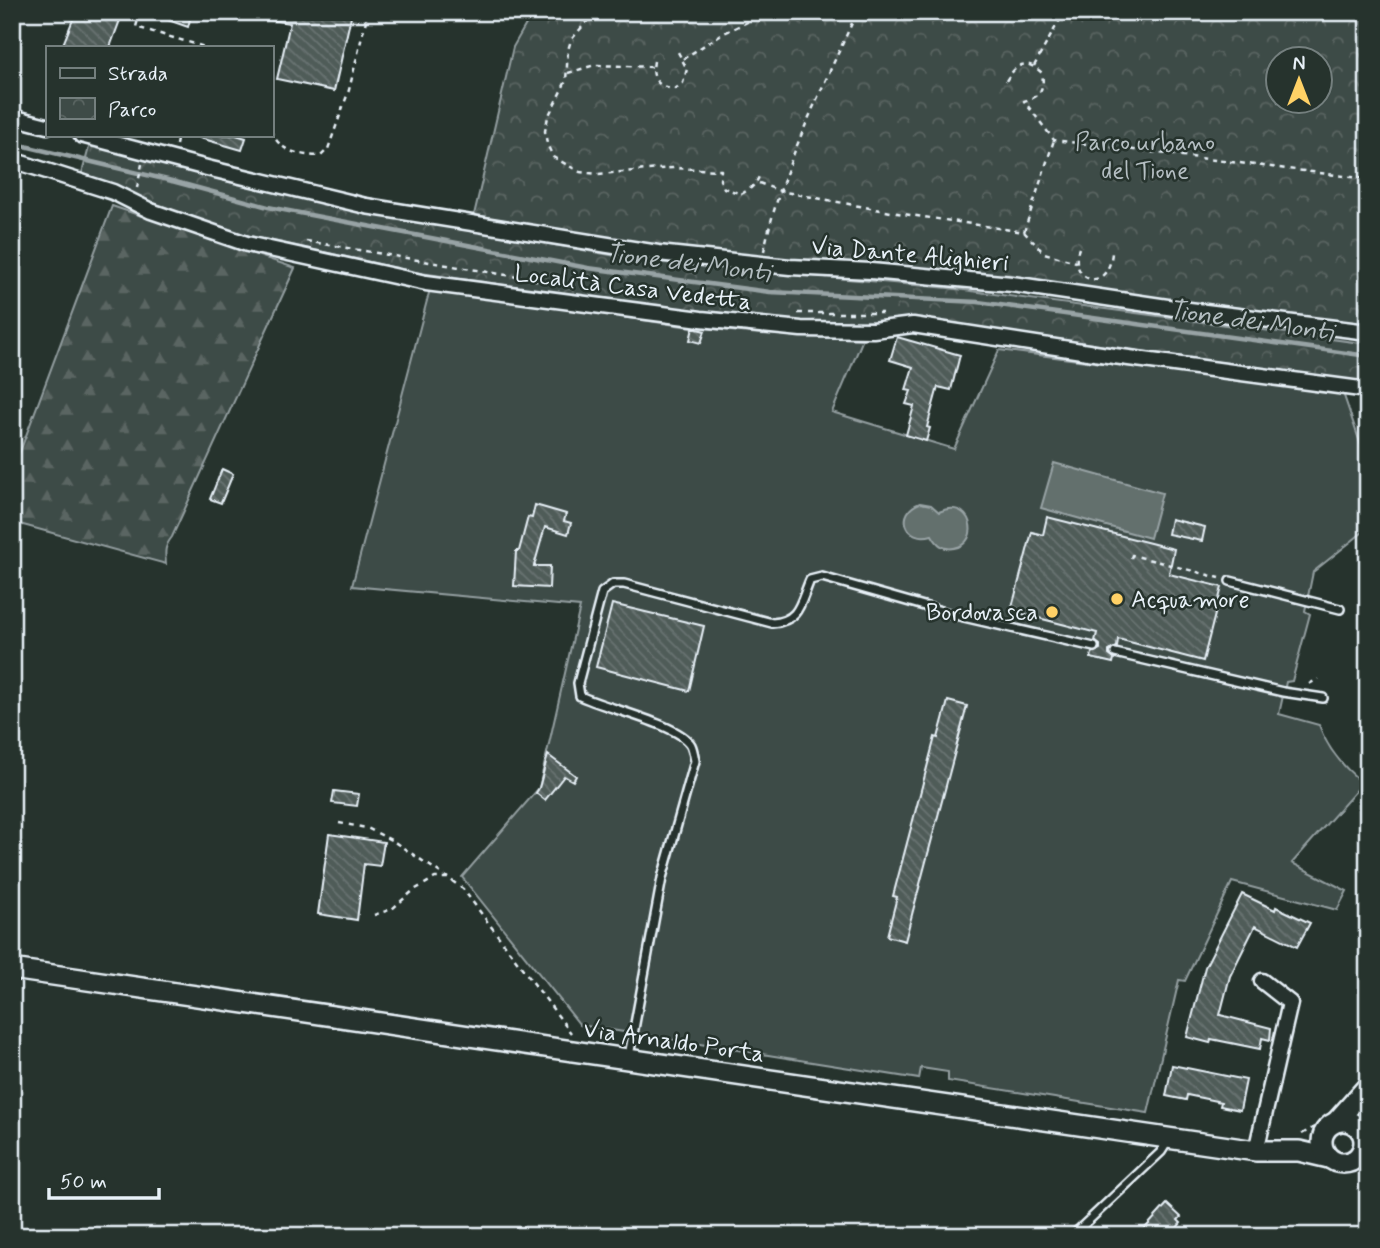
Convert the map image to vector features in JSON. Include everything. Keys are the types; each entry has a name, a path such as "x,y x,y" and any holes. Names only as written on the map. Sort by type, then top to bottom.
{"street":[{"path":"12,117 46,126"},
{"name":"Via Dante Alighieri","path":"85,136 366,205 658,253 1012,285 1368,332"},
{"name":"Località Casa Vedetta","path":"12,160 113,192 151,211 247,244 426,284 801,329 873,330 913,325 1114,356 1368,390"},
{"name":"Via Arnaldo Porta","path":"12,969 1170,1138 1262,1151 1299,1151 1368,1167"},
{"path":"1262,981 1290,1003 1262,1151 1310,1140 1368,1086"},
{"path":"1330,1123 1322,1147 1336,1160 1359,1155 1365,1145 1368,1114"},
{"path":"1330,1123 1350,1122 1356,1125 1365,1145"}],"lane":[{"path":"628,1059 662,878 695,761 691,744 679,734 580,696 578,683 602,592 613,584 624,584 779,623 786,622 795,615 810,580 822,577 960,616 1094,647"},
{"path":"1230,581 1340,609"},
{"path":"1115,653 1283,692 1323,698"},
{"path":"1072,1236 1161,1152 1170,1138"}],"path":[{"path":"140,12 136,27 202,46"},
{"path":"273,136 275,140 296,155 321,156 327,149 349,90 368,12"},
{"path":"595,12 571,40 568,73 558,101 548,117 545,131 553,157 580,172 598,174 673,168 721,170 720,180 724,188 741,194 757,183 760,174"},
{"path":"683,59 720,35 768,12"},
{"path":"762,264 771,214 797,145 857,12"},
{"path":"1034,66 1064,12"},
{"path":"654,61 653,77 659,85 674,89 683,83 687,69 678,52"},
{"path":"1006,81 1016,67 1024,64 1034,66 1042,73 1042,88 1037,96 1024,101 1054,140 1368,179"},
{"path":"568,73 595,65 653,67"},
{"path":"1024,232 1054,140"},
{"path":"136,190 143,163"},
{"path":"757,183 780,191 891,212 1024,232 1044,253 1076,262"},
{"path":"302,240 565,285"},
{"path":"1079,248 1076,262 1085,277 1100,278 1110,268 1112,253"},
{"path":"796,313 893,313"},
{"path":"1131,558 1132,555 1230,581"},
{"path":"339,823 367,828 393,841 463,888 575,1038"},
{"path":"374,915 392,909 414,890 435,878 448,878"},
{"path":"1298,1136 1330,1123"}],"green space":[{"name":"Parco urbano del Tione","path":"533,12 1368,12 1368,328 642,244 474,215 513,47"},
{"path":"90,144 326,204 644,261 949,288 1368,344 1368,383 909,318 863,322 793,321 677,309 420,273 237,233 139,198 82,173"},
{"path":"112,206 295,268 168,544 166,564 12,522 12,473"},
{"path":"430,289 683,326 760,334 863,339 832,412 954,449 999,350 1343,393 1368,466 1368,528 1313,572 1305,611 1310,614 1292,681 1286,682 1279,714 1319,725 1337,757 1363,783 1292,863 1347,891 1337,910 1232,882 1185,981 1179,980 1148,1113 948,1081 948,1072 921,1068 919,1079 580,1025 462,877 539,788 580,607 352,586"}],"shaded area":[{"path":"1054,463 1162,493 1150,538 1041,508"},
{"path":"920,503 931,505 939,512 959,510 965,515 970,530 963,544 947,548 938,544 932,535 915,535 910,531 906,525 908,513"}],"building":[{"path":"76,12 123,12 110,46 62,46"},
{"path":"151,12 192,12 188,27"},
{"path":"264,12 352,12 334,91 277,79 290,23 263,19"},
{"path":"239,136 246,138 242,150 200,138"},
{"path":"693,328 705,331 701,343 690,340"},
{"path":"897,337 960,355 951,390 938,387 926,441 906,435 914,406 906,404 911,391 906,390 913,367 890,360"},
{"path":"222,469 233,474 221,503 210,499"},
{"path":"535,505 566,514 564,521 571,523 568,534 545,527 534,566 550,566 549,588 514,586 516,551 519,551 528,517 532,518"},
{"name":"Acquamore","path":"1047,517 1174,549 1169,574 1222,587 1203,661 1118,639 1117,647 1109,651 1109,655 1114,659 1113,663 1091,658 1092,653 1100,649 1100,645 1095,641 1097,633 1011,611 1032,532 1043,535"},
{"path":"1171,519 1205,527 1202,541 1168,534"},
{"path":"612,604 704,626 689,691 596,667"},
{"path":"948,701 967,706 905,941 887,936 897,897 893,896 935,737 938,738"},
{"path":"548,755 576,776 573,781 564,776 545,800 536,793"},
{"path":"334,791 359,794 357,806 332,803"},
{"path":"329,834 384,842 380,866 364,864 357,920 318,914"},
{"path":"1242,894 1310,923 1297,947 1255,926 1230,976 1220,1015 1271,1028 1270,1040 1262,1038 1260,1049 1211,1039 1210,1043 1187,1037 1205,967"},
{"path":"1172,1065 1246,1080 1240,1110 1220,1106 1221,1102 1187,1095 1186,1100 1166,1096"},
{"path":"1167,1204 1181,1217 1178,1220 1181,1223 1170,1236 1138,1236"}],"waterway":[{"name":"Tione dei Monti","path":"12,143 268,207 588,268 770,292 978,302 1368,356"}],"place":[{"name":"Acquamore","path":"1117,599"},
{"name":"Bordovasca","path":"1052,612"}]}
